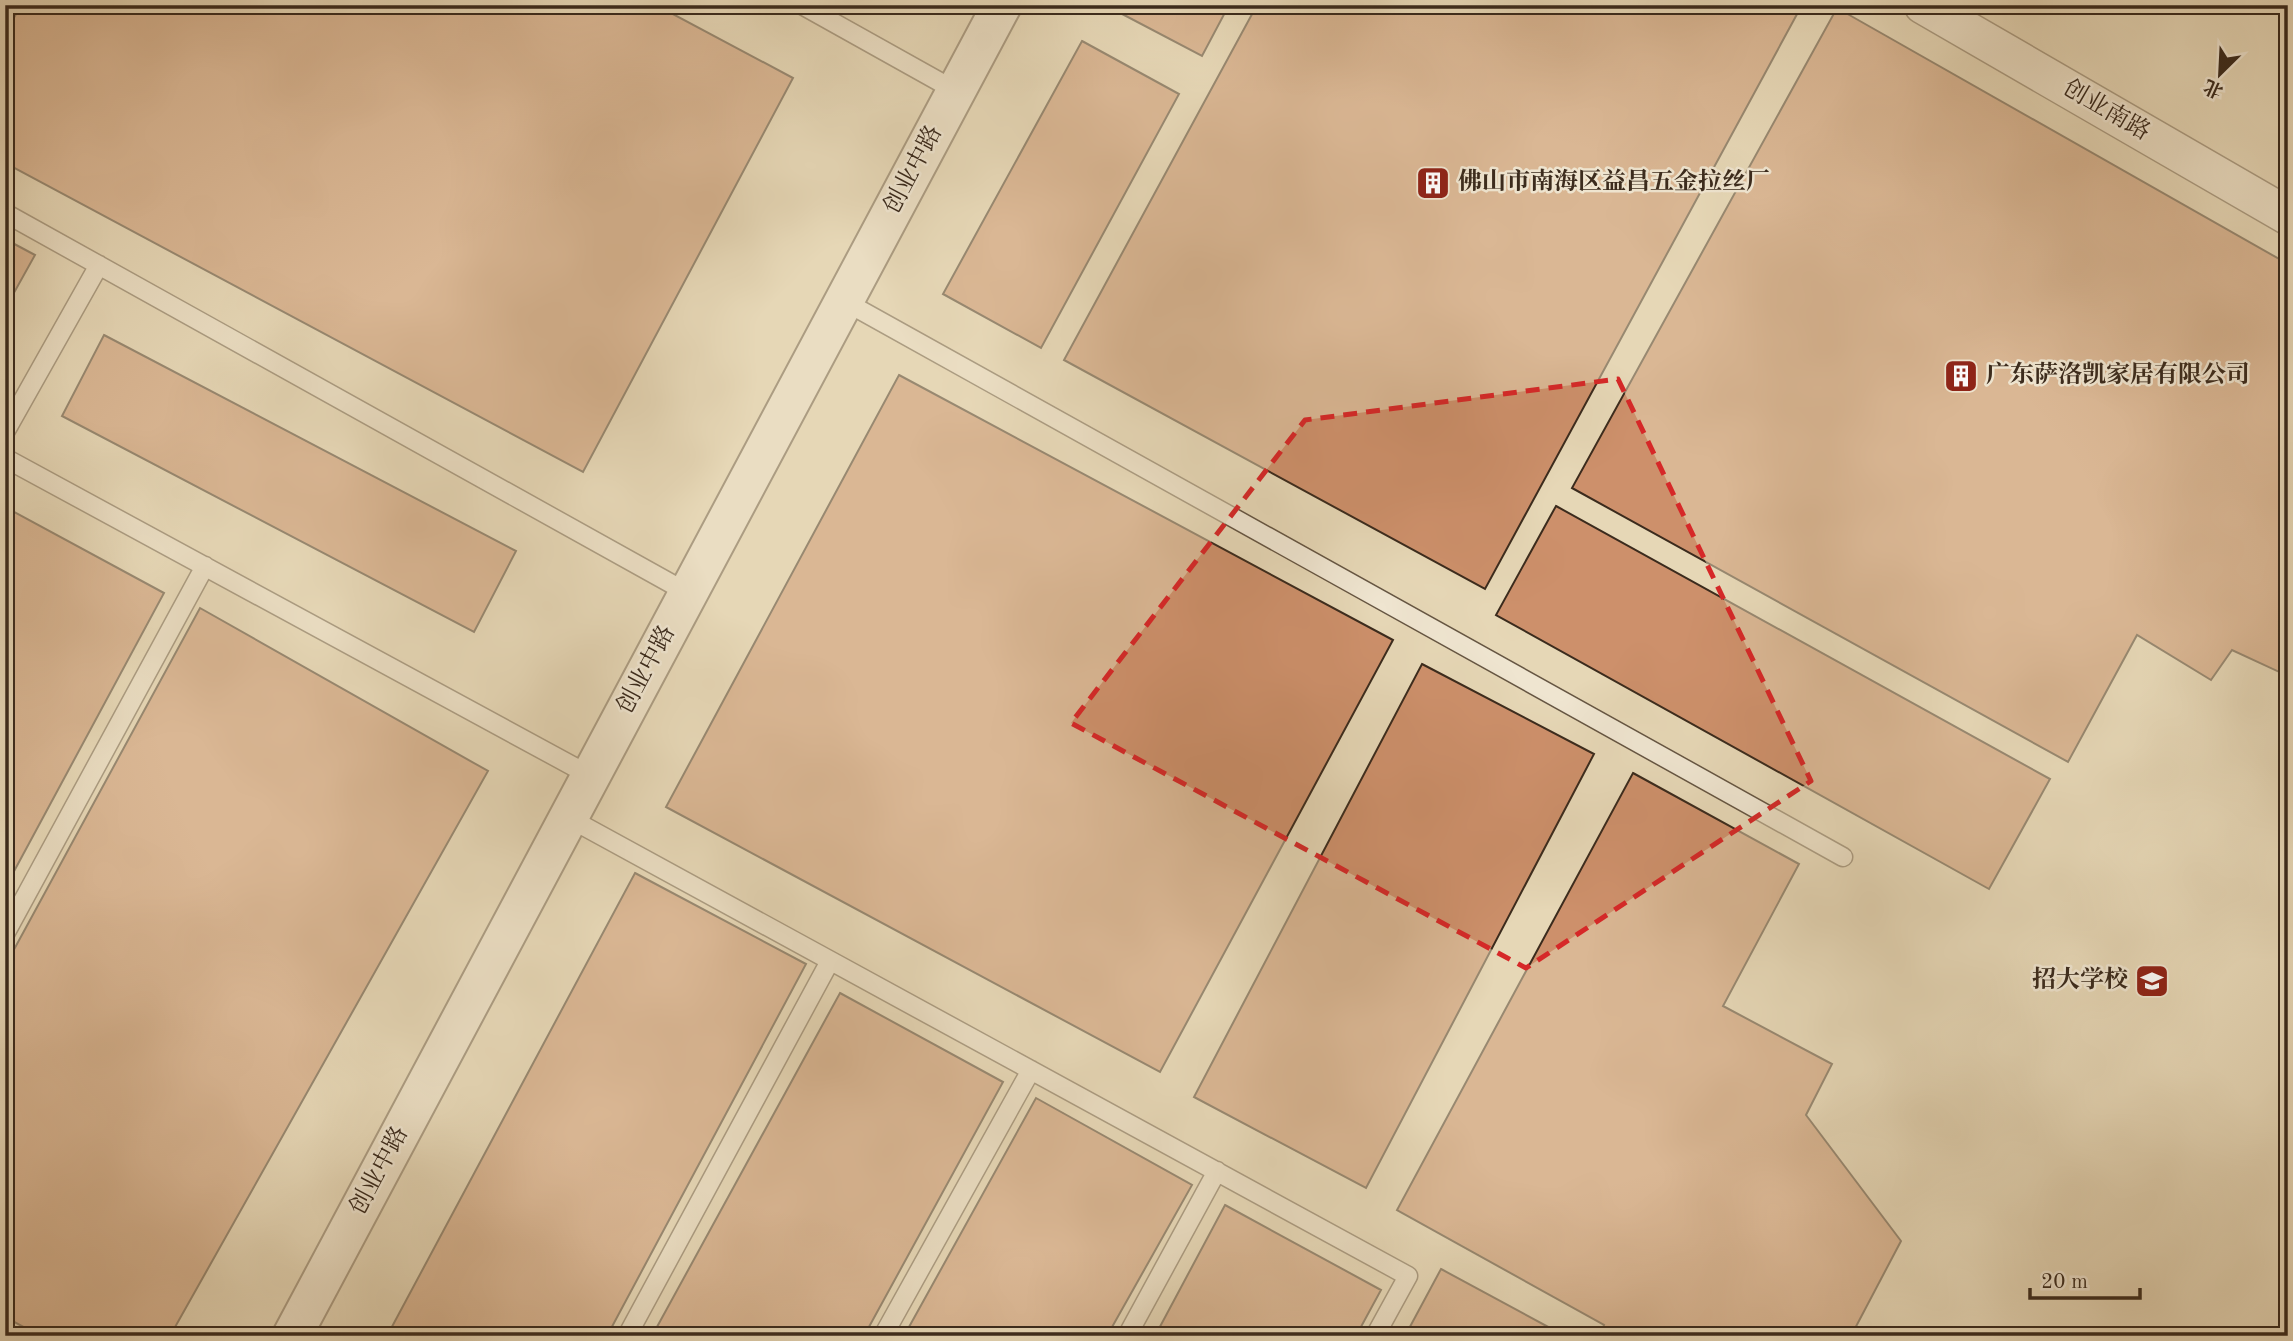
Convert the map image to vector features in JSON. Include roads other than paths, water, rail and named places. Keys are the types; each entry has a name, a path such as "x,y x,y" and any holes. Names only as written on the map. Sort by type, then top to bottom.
{"street":[{"name":"创业中路","path":"292,1336 1002,5"},
{"name":"创业南路","path":"1923,5 2288,216"}],"lane":[{"path":"802,5 956,91"},
{"path":"5,213 688,593"},
{"path":"5,432 99,265"},
{"path":"844,301 1843,858"},
{"path":"5,458 591,776"},
{"path":"5,934 205,566"},
{"path":"569,818 1408,1276 1376,1336"},
{"path":"627,1336 831,961"},
{"path":"883,1336 1031,1070"},
{"path":"1127,1336 1217,1171"}],"place":[{"name":"佛山市南海区益昌五金拉丝厂","path":"1433,183"},
{"name":"广东萨洛凯家居有限公司","path":"1961,376"},
{"name":"招大学校","path":"2152,981"}]}
